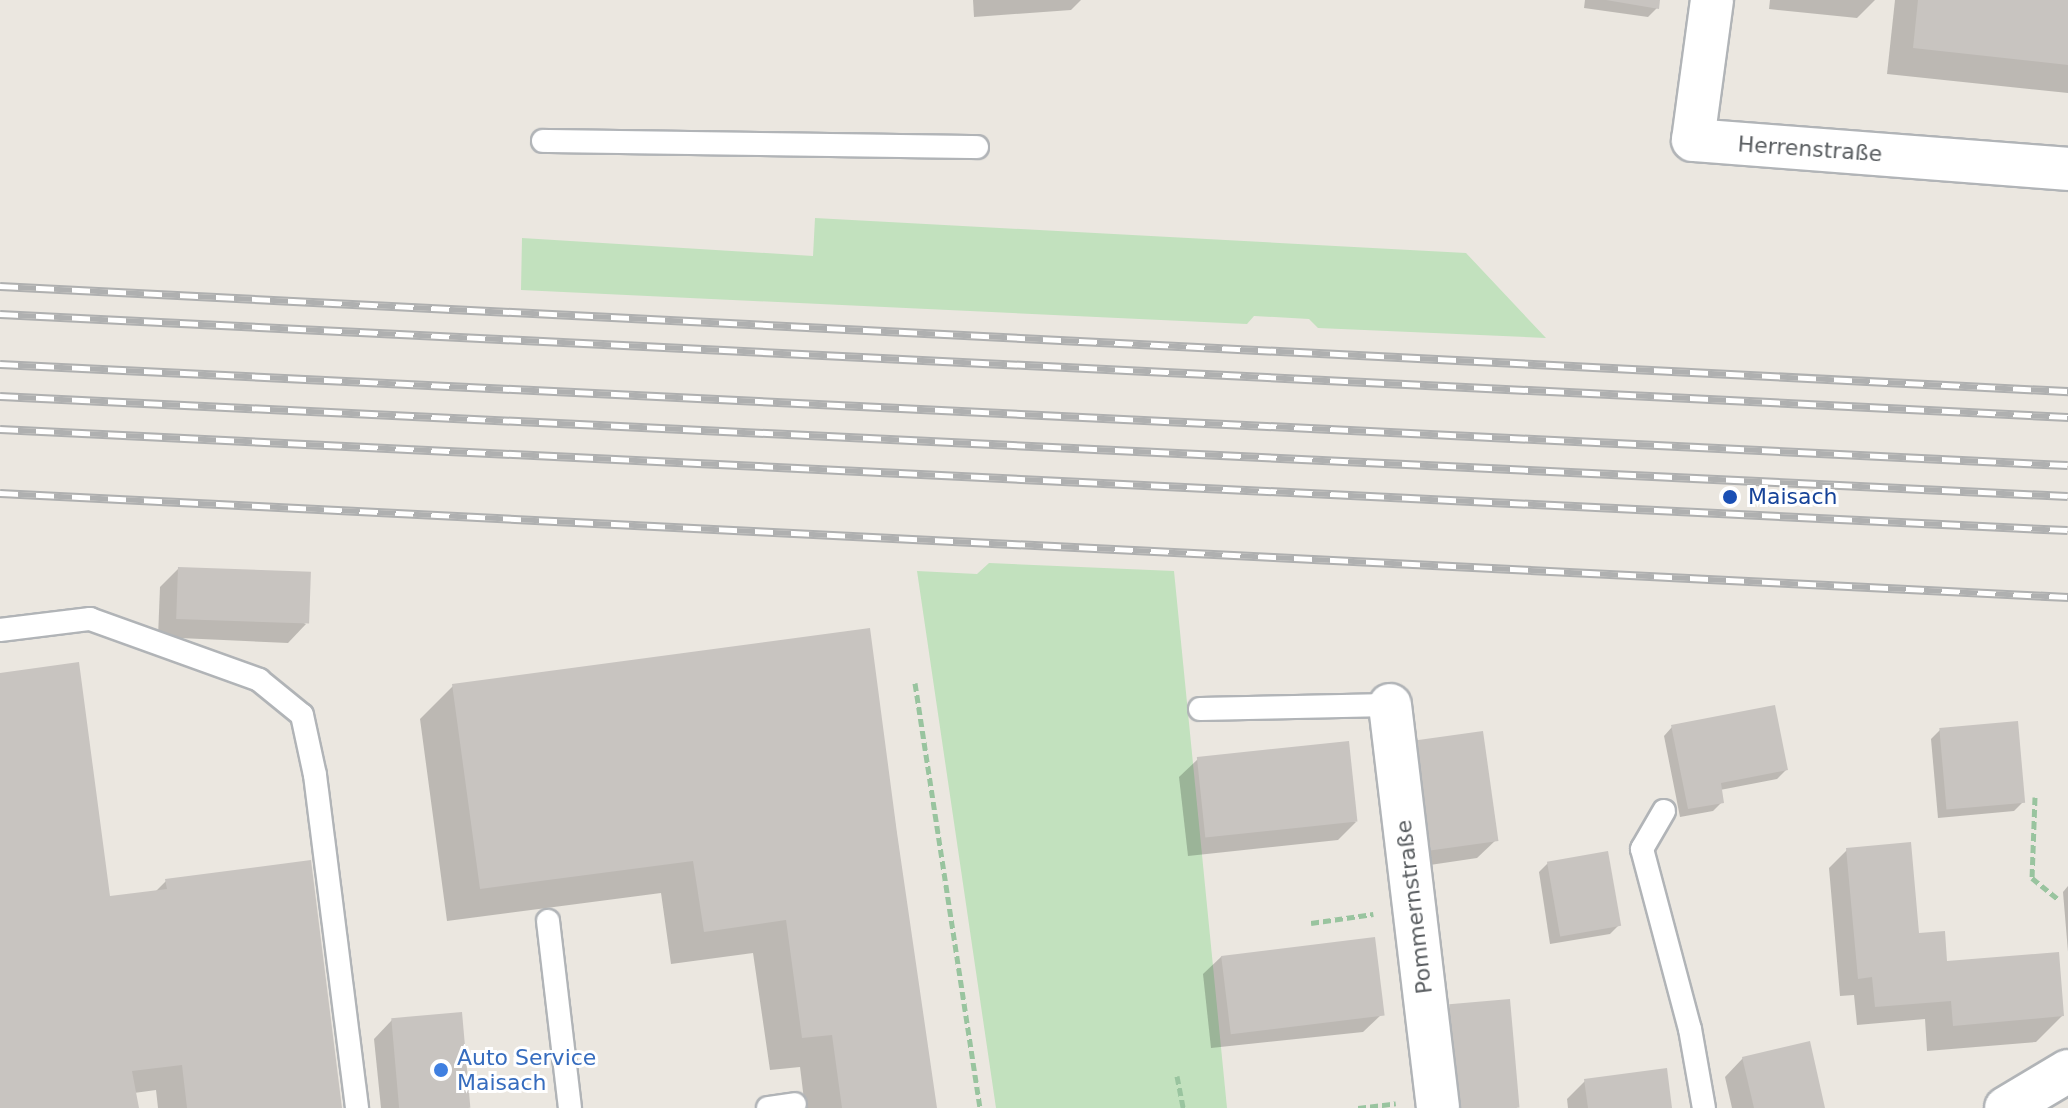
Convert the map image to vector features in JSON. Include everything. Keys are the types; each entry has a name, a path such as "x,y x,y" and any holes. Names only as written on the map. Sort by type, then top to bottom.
{"street":[{"name":"Herrenstraße","path":"1712,0 1693,140 2068,169"},
{"name":"Pommernstraße","path":"1390,705 1438,1108"},
{"path":"2006,1108 2068,1071"}],"lane":[{"path":"543,141 977,147"},
{"path":"0,630 90,619 259,680 302,715 315,775 357,1108"},
{"path":"1200,709 1390,705"},
{"path":"1664,811 1642,849 1690,1029 1704,1108"},
{"path":"548,921 570,1108"},
{"path":"768,1108 795,1104"}],"path":[{"path":"915,683 980,1108"},
{"path":"2035,797 2032,878 2058,899"},
{"path":"1311,923 1414,908"},
{"path":"1177,1076 1183,1108"}],"green space":[{"path":"815,218 1466,253 1546,338 1318,328 1309,319 1254,316 1247,324 521,290 522,238 813,256"},
{"path":"989,563 1174,571 1227,1108 996,1108 917,571 977,574"}],"building":[{"path":"1606,0 1660,0 1659,9"},
{"path":"1918,0 2068,0 2068,65 1913,48"},
{"path":"178,567 311,572 309,624 176,619"},
{"path":"870,628 937,1108 842,1108 832,1035 802,1038 786,920 704,932 693,861 480,889 452,684"},
{"path":"79,662 110,896 167,889 165,879 311,860 342,1108 187,1108 182,1065 132,1071 139,1108 0,1108 0,673"},
{"path":"1775,705 1788,770 1721,783 1724,803 1688,809 1671,725"},
{"path":"2018,721 2025,803 1946,810 1939,728"},
{"path":"1483,731 1498,841 1421,852 1406,742"},
{"path":"1349,741 1357,822 1205,838 1197,757"},
{"path":"1911,842 1919,933 1945,931 1947,961 2059,952 2064,1016 1953,1026 1951,1001 1875,1007 1872,977 1858,979 1846,848"},
{"path":"1608,851 1621,926 1560,937 1547,862"},
{"path":"1375,937 1385,1015 1231,1034 1221,956"},
{"path":"1510,999 1519,1108 1458,1108 1449,1004"},
{"path":"462,1012 470,1108 399,1108 391,1018"},
{"path":"1810,1041 1825,1108 1754,1108 1742,1057"},
{"path":"1667,1068 1672,1108 1588,1108 1584,1079"}],"railway":[{"path":"0,286 2068,391"},
{"path":"0,314 2068,417"},
{"path":"0,364 2068,465"},
{"path":"0,396 2068,496"},
{"path":"0,429 2068,530"},
{"path":"0,493 2068,597"}],"place":[{"name":"Maisach","path":"1730,497"},
{"name":"Auto Service Maisach","path":"441,1070"}]}
